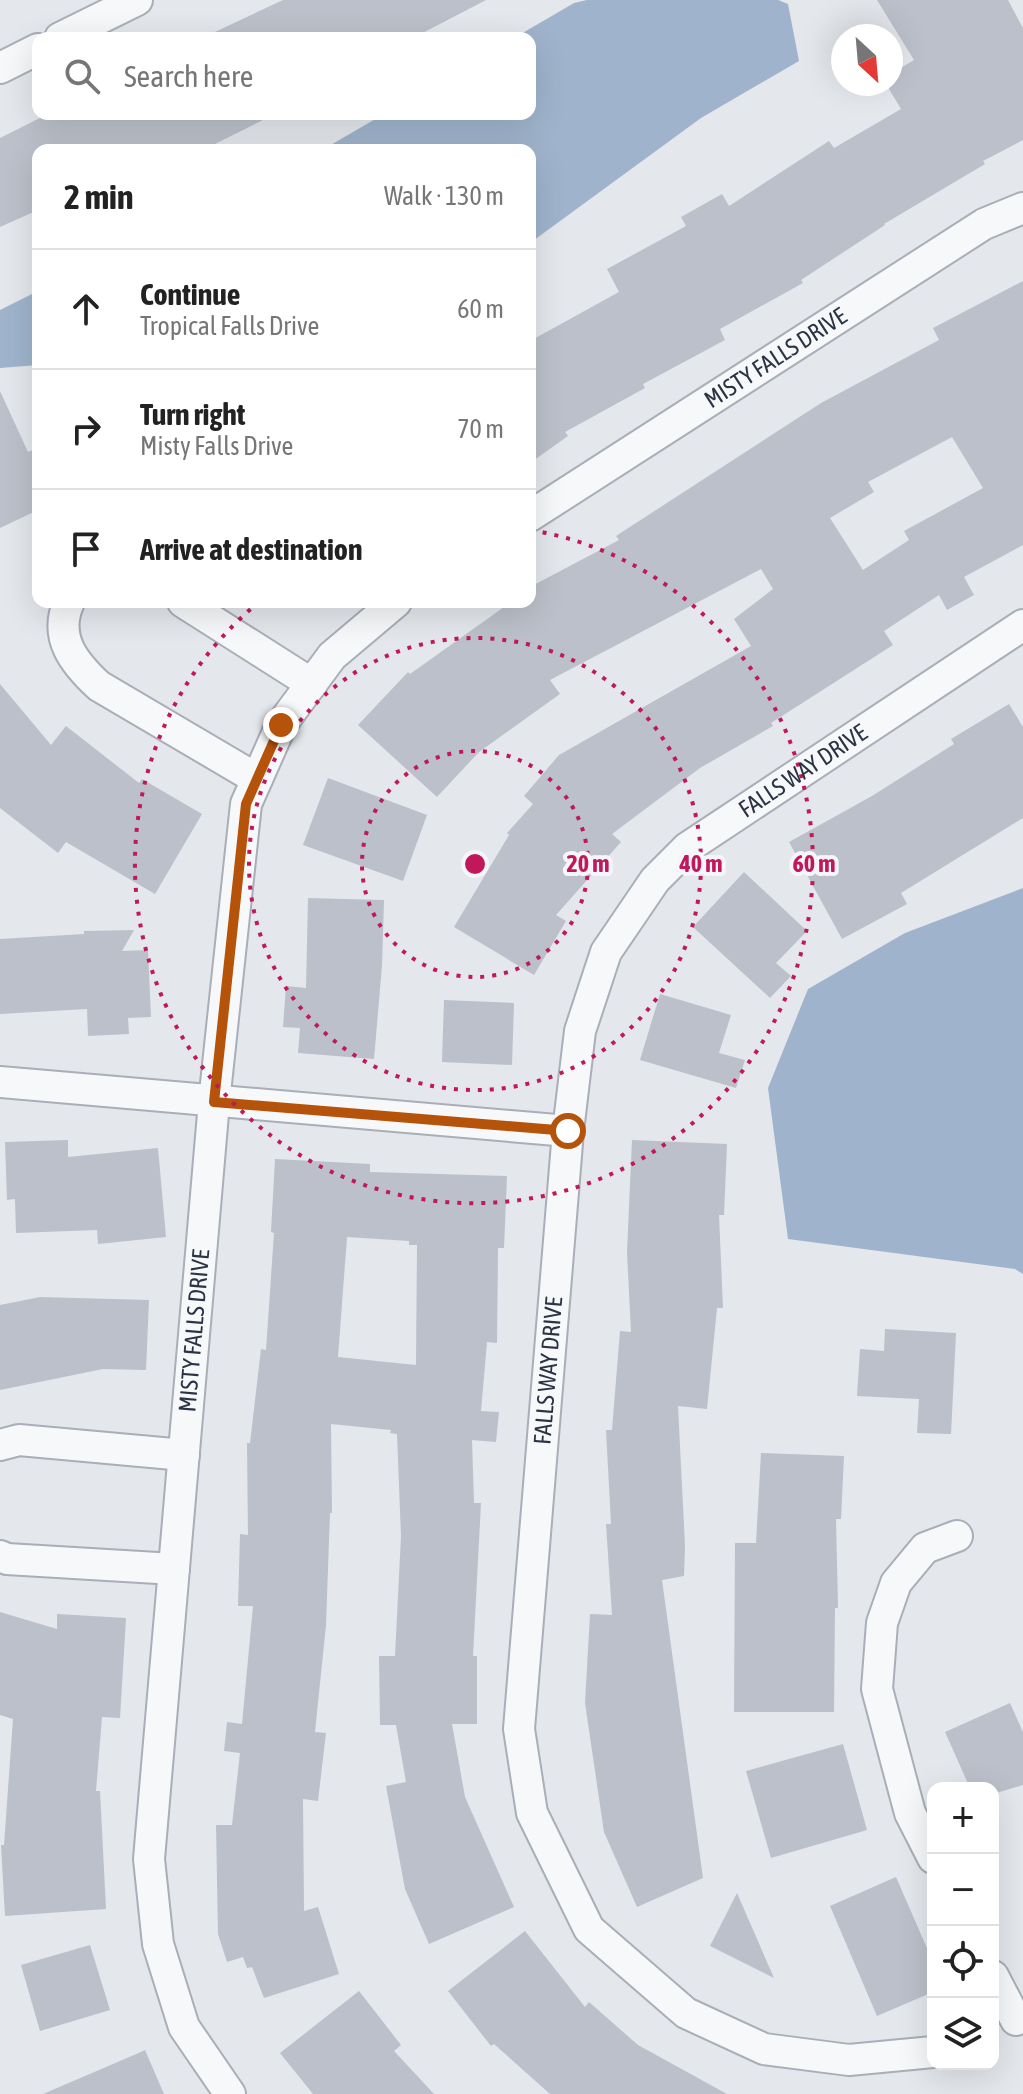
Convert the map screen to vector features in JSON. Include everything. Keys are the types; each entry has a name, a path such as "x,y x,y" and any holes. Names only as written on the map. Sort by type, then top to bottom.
{"street":[{"path":"72,32 137,0"},
{"path":"0,68 32,52"},
{"name":"MISTY FALLS DRIVE","path":"536,512 984,224 1023,208"},
{"path":"67,608 62,628 67,649 79,668 99,686 257,779"},
{"path":"192,608 312,684"},
{"name":"MISTY FALLS DRIVE","path":"230,2094 184,2027 158,1944 149,1859 214,1102 246,804 281,725 332,656 389,608"},
{"name":"FALLS WAY DRIVE","path":"927,2053 849,2060 764,2049 686,2013 589,1929 532,1813 519,1729 568,1131 580,1031 606,952 655,880 687,848 1023,625"},
{"path":"0,1082 568,1131"},
{"path":"0,1445 19,1440 184,1455"},
{"path":"931,1854 910,1813 877,1689 882,1623 896,1583 925,1548 957,1536"},
{"path":"0,1556 7,1559 174,1569"},
{"path":"999,1991 1011,2022"}],"water":[{"path":"587,0 778,0 788,4 799,61 701,118 536,239 536,144 332,144 374,120 536,120 536,32 524,32 574,3"},
{"path":"32,294 32,365 0,368 0,310"},
{"path":"1023,888 1023,1274 1015,1269 788,1239 768,1088 808,989 905,933"}],"building":[{"path":"283,0 486,0 425,32 215,32"},
{"path":"877,0 1008,0 1023,28 1023,140 983,161 985,164 884,224 801,280 803,283 720,329 725,340 643,384 645,388 565,432 568,436 536,459 536,338 619,292 607,269 686,226 681,217 722,194 729,206 829,141 834,148 901,109 893,96 903,96 903,67 914,60 903,42 903,24 892,24"},
{"path":"36,120 263,120 215,144 32,144 32,213 0,227 0,138"},
{"path":"1023,281 1023,545 964,577 974,595 947,610 939,595 884,631 893,645 771,723 773,726 700,768 612,834 621,842 556,915 566,921 534,975 454,927 509,835 507,833 533,804 524,796 559,755 751,646 734,619 773,589 761,569 550,680 560,694 479,752 437,797 358,725 408,672 410,674 503,608 536,608 536,584 619,540 616,536 821,403 939,340 933,328","holes":["952,437 983,488 904,531 909,540 863,570 830,518 874,492 868,482"]},
{"path":"0,391 28,452 32,450 32,513 0,528"},
{"path":"0,684 51,745 66,726 139,783 142,779 202,814 155,894 66,842 58,853 0,808"},
{"path":"1009,704 1023,727 1023,818 901,893 907,904 842,939 789,842 872,796 954,744 951,739"},
{"path":"328,778 427,815 403,881 303,845"},
{"path":"744,872 807,931 776,963 791,976 770,998 693,927"},
{"path":"308,898 384,900 374,1059 298,1053 300,1028 283,1027 286,986 306,988"},
{"path":"134,930 122,951 148,950 151,1017 128,1018 129,1034 88,1036 87,1009 0,1014 0,939"},
{"path":"660,994 731,1015 719,1053 745,1060 736,1088 640,1060"},
{"path":"444,1000 514,1003 512,1065 442,1062"},
{"path":"68,1140 68,1157 158,1148 166,1237 98,1244 97,1230 16,1233 15,1199 7,1200 5,1142"},
{"path":"632,1140 727,1144 724,1215 719,1215 723,1308 717,1308 707,1409 678,1406 684,1576 662,1580 703,1878 637,1907 604,1832 585,1703 590,1614 612,1615 606,1524 611,1524 606,1430 612,1430 620,1331 631,1332 627,1252"},
{"path":"275,1159 370,1164 370,1172 507,1176 504,1248 498,1248 497,1343 487,1342 481,1411 499,1412 496,1442 472,1440 474,1503 481,1503 473,1656 477,1656 477,1724 452,1724 465,1797 514,1907 429,1944 405,1889 386,1786 406,1782 396,1725 380,1725 379,1656 395,1656 401,1536 397,1434 390,1433 391,1430 331,1424 332,1513 326,1625 315,1732 326,1733 318,1801 303,1799 304,1911 318,1907 339,1974 264,1998 252,1967 247,1968 243,1957 227,1962 218,1934 216,1825 232,1825 240,1753 224,1751 227,1722 242,1724 253,1606 238,1606 240,1534 248,1535 247,1443 250,1443 261,1349 266,1350 274,1233 271,1232","holes":["347,1237 409,1241 409,1245 417,1245 416,1365 338,1357"]},
{"path":"40,1297 149,1300 146,1370 103,1369 0,1390 0,1305"},
{"path":"885,1329 956,1333 951,1434 917,1433 919,1399 857,1396 860,1349 884,1351"},
{"path":"761,1453 844,1456 841,1519 836,1519 838,1608 835,1608 834,1712 734,1712 735,1543 756,1543"},
{"path":"0,1612 57,1629 57,1614 126,1618 120,1718 102,1717 96,1791 100,1791 106,1909 5,1916 1,1845 4,1845 13,1719 0,1715"},
{"path":"1010,1703 1023,1732 1023,1785 999,1792 999,1782 967,1782 945,1732"},
{"path":"843,1744 867,1830 771,1858 746,1771"},
{"path":"896,1877 927,1948 927,1995 877,2016 830,1906"},
{"path":"737,1893 774,1978 710,1946"},
{"path":"525,1931 585,2007 589,2002 638,2045 727,2094 550,2094 494,2044 491,2046 448,1991"},
{"path":"90,1945 110,2010 40,2031 21,1965"},
{"path":"359,1991 401,2045 394,2051 434,2094 313,2094 280,2053"},
{"path":"145,2050 164,2094 43,2094 141,2052"}],"route":[{"path":"281,725 246,804 214,1102 568,1131"}]}
